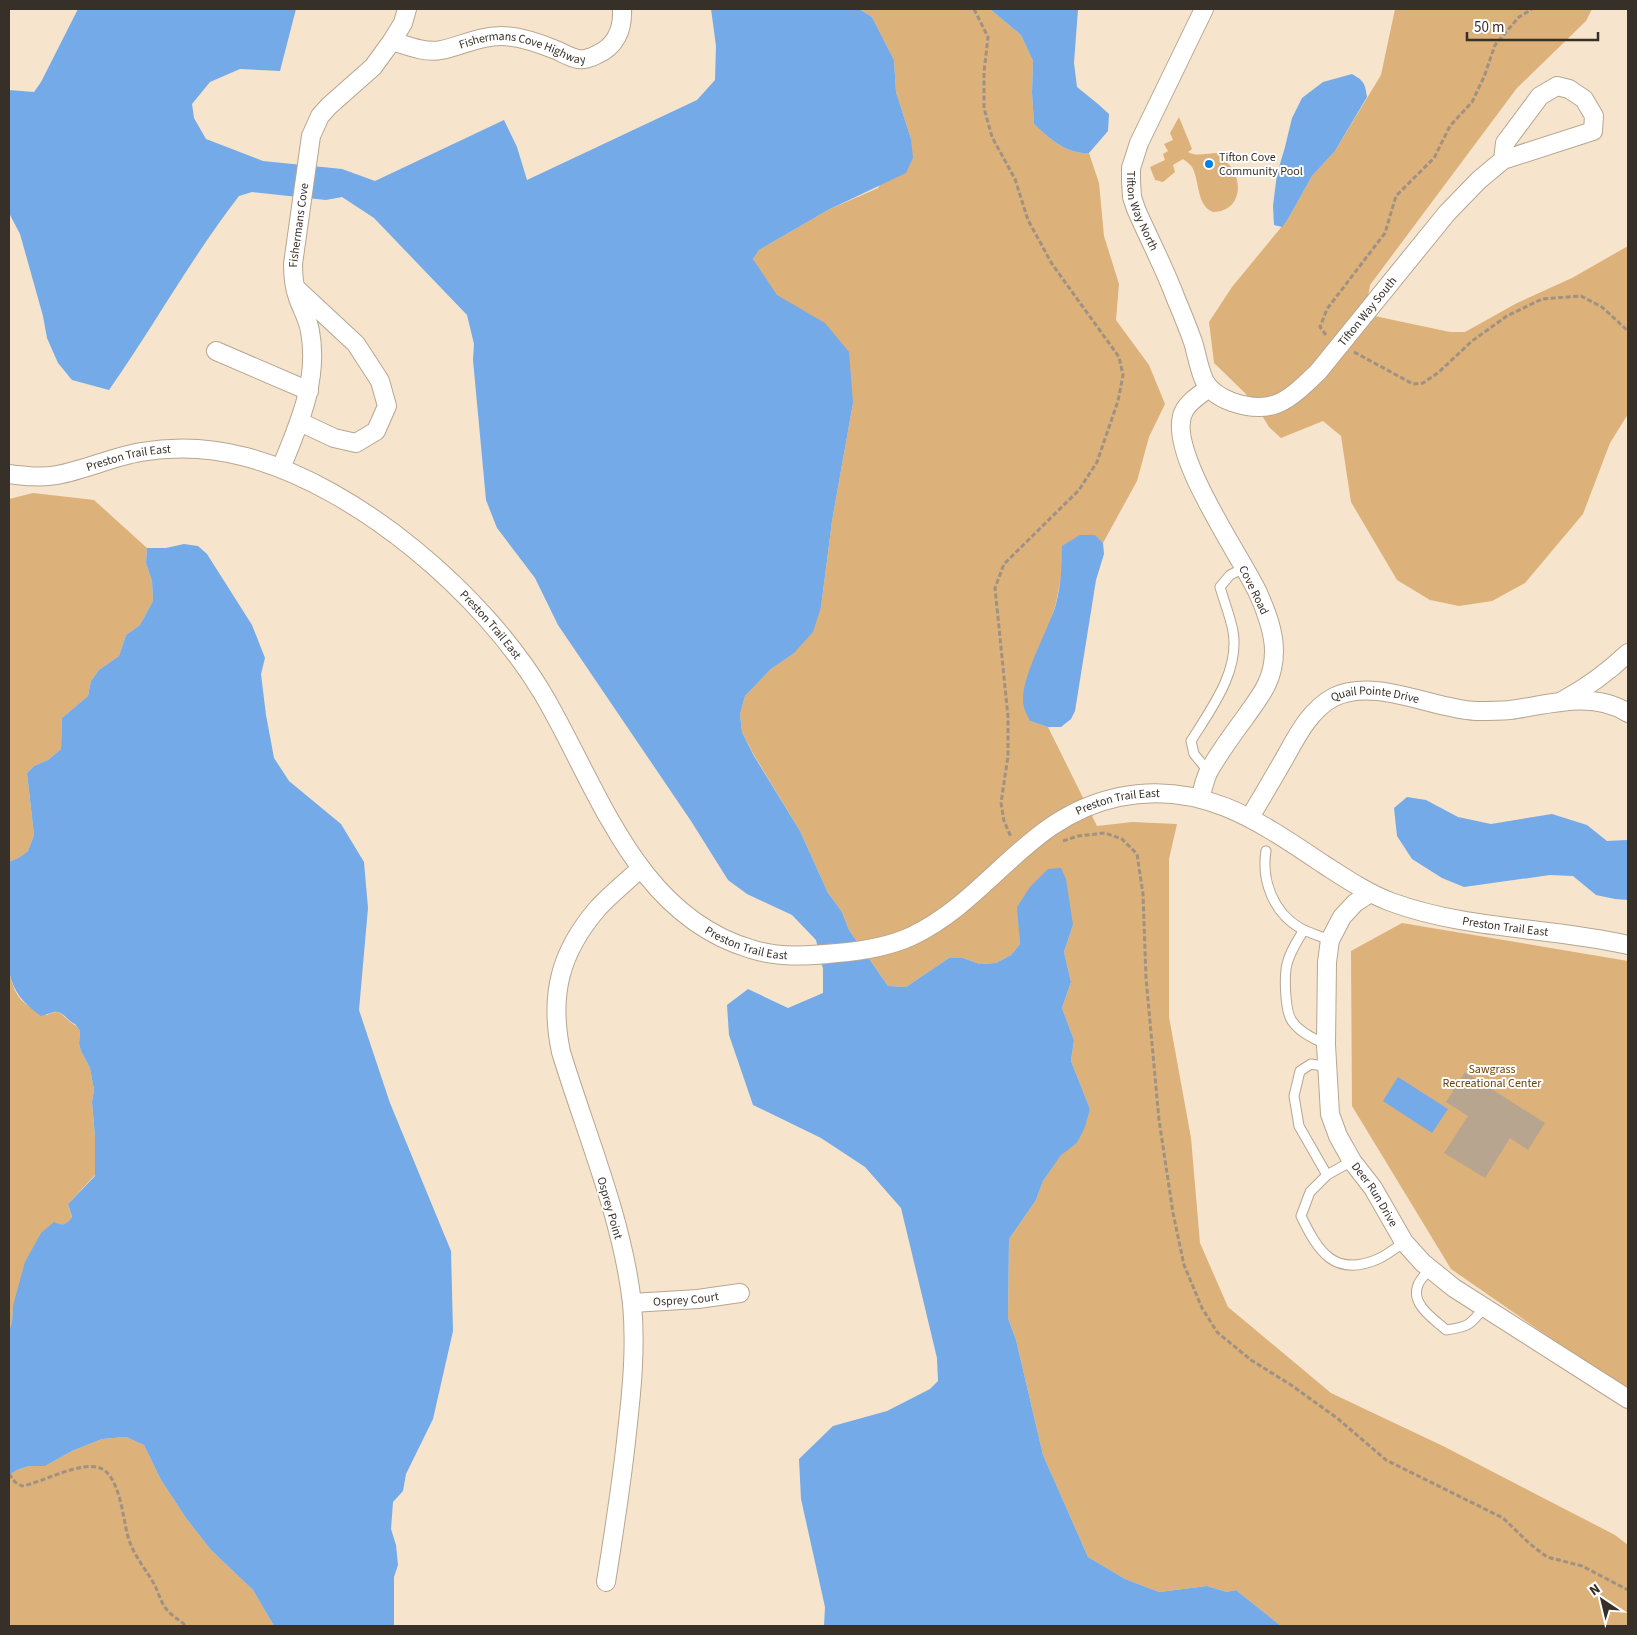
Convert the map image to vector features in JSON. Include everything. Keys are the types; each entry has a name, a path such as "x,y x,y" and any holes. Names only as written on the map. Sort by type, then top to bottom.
{"street":[{"name":"Fishermans Cove","path":"281,468 300,422 309,391 312,357 310,330 294,281 293,264 311,136 320,116 373,67 403,23 407,9"},
{"name":"Fishermans Cove Highway","path":"392,41 424,50 440,50 480,38 501,36 521,38 542,44 577,59 591,58 613,44 621,27 622,9"},
{"name":"Tifton Way North","path":"1204,9 1139,143 1131,168 1130,181 1136,209 1175,296 1193,342 1204,380 1209,388"},
{"name":"Tifton Way South","path":"1209,388 1225,400 1247,407 1268,407 1299,390 1318,372 1447,212 1480,180 1503,160 1593,131 1594,116 1584,99 1569,89 1557,86 1540,96 1504,143 1503,160"},
{"path":"296,288 356,344 380,381 387,406 376,431 356,443 334,438 300,422"},
{"path":"216,351 309,391"},
{"name":"Cove Road","path":"1200,798 1208,771 1244,718 1260,699 1270,679 1273,665 1273,636 1258,592 1201,490 1184,452 1181,438 1181,420 1184,411 1190,403 1209,388"},
{"name":"Preston Trail East","path":"9,474 50,476 64,474 139,452 166,449 194,449 221,452 281,468 305,478 358,508 411,548 452,583 485,617 515,654 542,693 618,835 641,868 666,898 679,910 718,936 749,949 777,955 804,956 873,949 907,938 954,909 977,891 1017,852 1042,832 1068,815 1087,806 1117,797 1169,793 1200,798 1250,817 1370,893 1387,901 1466,922 1596,938 1628,945"},
{"name":"Quail Pointe Drive","path":"1562,701 1611,669 1628,653"},
{"name":"Quail Pointe Drive","path":"1250,817 1305,724 1317,709 1333,698 1345,693 1358,691 1392,693 1441,706 1474,711 1508,710 1562,701 1591,701 1608,704 1628,713"},
{"name":"Osprey Point","path":"606,1582 633,1383 632,1304 624,1256 556,1029 555,1006 558,984 565,961 580,933 599,908 641,868"},
{"name":"Deer Run Drive","path":"1370,893 1355,903 1342,917 1330,940 1327,962 1326,1045 1330,1114 1338,1136 1404,1242 1430,1269 1454,1288 1628,1399"},
{"name":"Osprey Court","path":"632,1304 698,1299 740,1292"}],"lane":[{"path":"1208,771 1194,754 1191,741 1218,697 1232,664 1233,632 1220,587 1230,575 1244,568"},
{"path":"1266,851 1264,861 1266,881 1274,902 1286,917 1304,930 1330,940"},
{"path":"1304,930 1294,944 1286,966 1286,1002 1291,1020 1302,1032 1326,1045"},
{"path":"1327,1175 1299,1126 1294,1096 1300,1072 1311,1064 1328,1067"},
{"path":"1352,1160 1327,1175 1310,1192 1302,1216 1313,1239 1332,1261 1353,1266 1378,1259 1404,1242"},
{"path":"1430,1269 1418,1284 1416,1296 1421,1306 1446,1330 1463,1328 1474,1320 1484,1307"}],"path":[{"path":"974,9 988,37 984,72 984,108 992,137 1015,179 1028,220 1052,264 1120,357 1122,375 1118,401 1097,462 1080,490 1004,564 995,588 1008,717 1008,756 1002,803 1004,821 1017,852"},
{"path":"1532,9 1519,17 1495,45 1484,77 1472,102 1450,126 1434,158 1396,196 1385,232 1326,309 1320,326 1327,337 1413,384 1423,382 1439,372 1472,341 1507,316 1542,299 1581,296 1602,306 1628,331"},
{"path":"1055,843 1078,836 1105,833 1122,838 1138,854 1143,894 1146,978 1159,1120 1173,1214 1184,1265 1202,1308 1217,1332 1251,1360 1291,1385 1337,1418 1386,1460 1504,1518 1530,1544 1547,1557 1582,1566 1628,1590"},
{"path":"9,1474 15,1482 22,1486 76,1469 92,1467 101,1468 108,1472 114,1482 133,1552 154,1583 163,1604 169,1612 186,1626"}],"green space":[{"path":"859,9 990,9 1021,35 1033,61 1032,93 1034,124 1052,140 1066,148 1081,153 1089,153 1099,183 1104,236 1119,284 1116,320 1149,365 1165,404 1149,437 1137,481 1103,543 1095,536 1062,546 1062,572 1030,721 1048,727 1097,826 1132,822 1177,824 1169,859 1169,1017 1191,1138 1200,1243 1228,1307 1331,1393 1445,1447 1615,1535 1628,1545 1628,1626 1281,1626 1236,1590 1227,1592 1207,1586 1159,1592 1125,1579 1088,1557 1043,1455 1016,1340 1008,1318 1009,1239 1036,1200 1043,1181 1061,1154 1077,1143 1090,1109 1071,1061 1074,1040 1062,1008 1071,982 1064,952 1073,925 1018,907 1020,944 1011,955 996,963 980,964 963,958 949,958 906,987 888,986 849,930 842,912 828,893 800,831 742,732 740,714 745,696 771,669 793,654 821,607 832,521 853,403 799,309 776,295 753,259 759,250 828,210 878,188 911,139 896,92 894,60 872,17"},
{"path":"1395,9 1592,9 1586,21 1517,88 1370,285 1365,314 1450,332 1465,332 1517,303 1572,278 1628,246 1628,414 1610,443 1583,514 1525,583 1492,601 1459,606 1430,600 1397,580 1351,502 1341,436 1323,421 1281,438 1269,427 1257,407 1244,392 1214,363 1209,322 1232,287 1288,219 1312,176 1335,151 1381,75"},
{"name":"Tifton Cove Community Pool","path":"1179,117 1192,149 1188,152 1198,155 1217,153 1227,162 1235,174 1238,188 1237,194 1235,200 1226,209 1213,212 1208,209 1201,198 1192,167 1183,159 1173,165 1175,172 1163,182 1155,180 1150,167 1165,160 1163,154 1168,151 1164,144 1173,140 1170,133"},
{"path":"33,493 94,500 147,548 146,563 152,581 153,601 140,625 126,635 119,656 99,670 91,681 88,696 62,718 61,749 48,760 34,766 27,773 34,835 28,851 9,862 9,499"},
{"name":"Sawgrass Recreational Center","path":"1402,923 1628,961 1628,1392 1451,1269 1352,1106 1351,951"},
{"path":"9,971 11,981 21,1000 47,1015 54,1012 63,1015 80,1031 79,1044 90,1068 94,1090 92,1102 95,1137 95,1175 68,1204 72,1218 68,1223 60,1225 13,1306 12,1322 9,1331"},
{"path":"126,1437 144,1445 161,1480 186,1518 211,1550 253,1590 274,1626 9,1626 9,1475 29,1466 45,1466 72,1451 102,1439"}],"water":[{"path":"78,9 296,9 280,71 240,69 210,82 192,104 194,118 206,139 263,161 342,169 375,181 504,120 517,147 527,180 697,100 715,80 716,46 711,9 859,9 872,17 894,60 896,92 911,139 913,158 906,173 828,210 759,250 753,259 777,295 825,323 849,352 853,403 832,521 821,607 813,632 793,654 771,669 745,696 740,714 742,732 754,756 800,831 828,893 842,912 849,930 888,986 906,987 949,958 963,958 980,964 996,963 1011,955 1020,944 1017,907 1030,887 1048,869 1061,868 1066,879 1073,925 1064,952 1071,982 1062,1008 1074,1040 1071,1061 1090,1109 1085,1127 1077,1143 1061,1155 1043,1181 1036,1200 1009,1239 1008,1318 1016,1340 1043,1455 1088,1557 1125,1579 1159,1592 1207,1586 1227,1592 1236,1590 1281,1626 824,1626 825,1607 801,1499 799,1459 833,1426 887,1411 930,1389 938,1381 937,1358 901,1208 865,1167 821,1138 753,1105 729,1035 727,1005 748,989 788,1008 823,993 823,969 816,940 792,915 747,894 728,880 691,821 558,625 535,578 497,528 486,500 473,360 474,344 467,315 374,218 342,197 326,200 252,192 239,196 205,243 109,390 72,380 58,363 47,338 43,316 20,234 9,213 9,90 34,92 41,82"},
{"path":"990,9 1078,9 1074,63 1077,87 1109,114 1108,131 1089,153 1081,153 1066,148 1052,140 1034,124 1032,93 1033,61 1021,35"},
{"path":"1352,74 1363,83 1366,88 1367,97 1335,151 1312,176 1288,219 1282,227 1274,225 1273,206 1277,174 1292,118 1302,98 1323,82"},
{"path":"1080,535 1095,535 1103,543 1104,554 1096,580 1075,711 1071,719 1061,727 1048,727 1030,721 1024,707 1025,684 1056,604 1061,575 1062,546"},
{"path":"184,544 198,546 207,554 252,625 265,658 261,674 274,758 289,781 341,824 364,862 368,908 359,1010 390,1103 451,1251 453,1331 433,1419 406,1474 403,1491 393,1502 391,1529 396,1545 398,1565 394,1577 394,1626 274,1626 253,1590 211,1550 186,1518 161,1480 144,1445 126,1437 102,1439 72,1451 45,1466 29,1466 9,1475 9,1331 12,1322 13,1306 25,1262 41,1233 54,1222 62,1224 68,1222 72,1217 68,1204 95,1176 95,1137 92,1102 94,1090 90,1068 79,1044 80,1031 63,1014 54,1012 41,1016 24,1002 13,985 9,971 9,862 28,851 34,835 27,773 34,766 48,760 61,749 62,718 88,696 91,681 99,670 119,656 126,635 140,625 153,601 152,581 146,563 147,548 166,548"},
{"path":"1407,797 1426,800 1458,817 1491,824 1552,814 1587,825 1607,841 1627,840 1628,900 1596,895 1573,876 1550,875 1464,887 1442,878 1412,859 1397,836 1394,808"},
{"path":"1398,1077 1448,1109 1432,1133 1383,1101"}],"building":[{"path":"1465,1072 1545,1123 1528,1150 1510,1138 1485,1178 1444,1153 1468,1116 1446,1102"}],"place":[{"name":"Tifton Cove Community Pool","path":"1209,164"}]}
